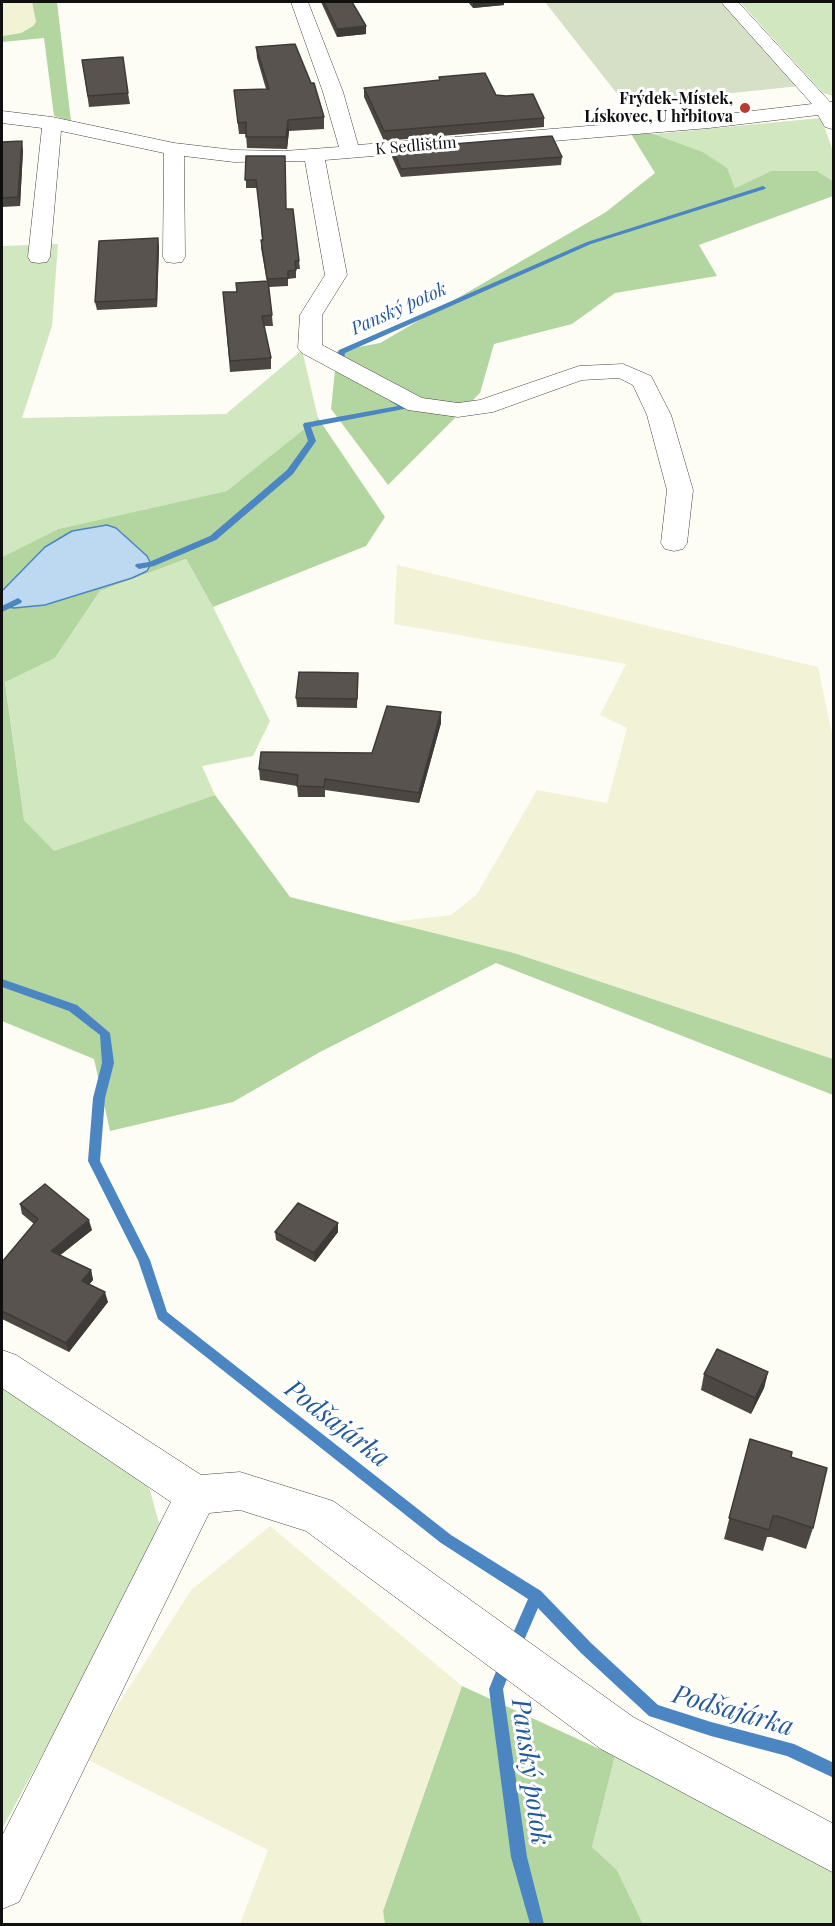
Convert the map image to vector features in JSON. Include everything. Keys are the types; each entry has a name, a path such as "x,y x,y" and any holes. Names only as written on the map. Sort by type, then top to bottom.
{"street":[{"path":"298,2 333,92 350,152"},
{"path":"729,2 829,108 834,127"},
{"name":"K Sedlištím","path":"2,117 52,123 174,149 248,157 314,155 710,122 829,108"},
{"path":"39,257 52,123"},
{"path":"174,149 174,257"},
{"path":"314,155 336,274 311,315 309,348 416,405 458,410 484,407 579,373 623,371 643,381 659,415 680,490 674,543"},
{"path":"2,1367 196,1495 240,1491 318,1515 617,1733 834,1850"},
{"path":"2,1885 196,1495"}],"green space":[{"path":"2,2 32,2 36,22 21,33 2,36"},
{"path":"32,2 57,2 71,121 54,116 44,38 2,42 2,36 21,33 36,22"},
{"path":"545,2 722,2 800,86 625,104"},
{"path":"740,2 833,2 833,96 823,93"},
{"path":"821,118 833,151 833,181 817,171 771,171 735,188 727,169 703,152 654,134"},
{"path":"631,134 654,134 703,152 727,168 735,188 771,171 817,171 833,181 833,196 699,245 717,276 615,293 572,324 494,344 480,393 388,485 331,409 337,351 380,343 606,212 655,173"},
{"path":"58,244 52,326 22,418 226,414 302,350 318,418 228,491 58,529 2,557 2,246"},
{"path":"318,418 385,517 366,546 213,607 186,559 100,591 55,658 5,682 24,820 54,851 215,795 290,897 514,953 833,1059 833,1095 496,963 320,1052 233,1102 110,1131 94,1059 2,1021 2,557 58,529 227,491"},
{"path":"186,559 213,607 270,721 253,756 202,766 215,795 54,852 24,820 5,681 55,658 100,591"},
{"path":"397,565 818,667 834,743 833,1059 514,953 391,922 451,915 477,894 537,790 607,803 627,728 600,715 626,664 394,624"},
{"path":"2,1383 120,1453 149,1487 162,1534 2,1829"},
{"path":"270,1526 462,1686 383,1910 385,1924 240,1924 268,1850 84,1758 191,1590"},
{"path":"462,1686 615,1756 592,1847 617,1870 643,1924 385,1924 383,1911"},
{"path":"615,1756 833,1870 833,1924 643,1924 617,1870 592,1847"}],"water":[{"path":"107,525 116,528 147,556 151,564 147,571 132,578 45,605 14,608 2,606 2,591 45,547 72,531"}],"building":[{"path":"324,2 352,2 366,26 337,29"},
{"path":"295,44 311,83 314,83 324,117 288,120 286,137 246,137 246,122 238,123 234,90 269,89 256,47"},
{"path":"123,57 128,93 88,96 82,60"},
{"path":"485,73 496,95 533,94 544,118 384,131 364,88 440,80 439,77"},
{"path":"552,136 562,157 401,169 392,149"},
{"path":"22,141 18,197 2,198 2,142"},
{"path":"246,156 285,156 286,209 293,209 299,261 295,261 296,270 288,271 288,278 267,279 256,180 245,180"},
{"path":"158,238 156,299 95,302 99,241"},
{"path":"268,281 272,315 262,316 271,358 230,361 223,292 237,292 236,283"},
{"path":"299,672 358,673 357,699 296,698"},
{"path":"387,706 441,712 419,793 325,779 324,787 297,786 298,775 259,769 261,752 372,753"},
{"path":"45,1184 89,1220 51,1251 91,1270 82,1281 105,1292 66,1343 2,1311 2,1262 38,1219 20,1204"},
{"path":"298,1203 338,1223 314,1253 275,1232"},
{"path":"717,1349 768,1372 755,1398 704,1374"},
{"path":"750,1439 792,1452 791,1457 827,1468 813,1528 777,1516 773,1516 769,1530 729,1518"}],"waterway":[{"name":"Panský potok","path":"347,364 340,359 342,352 589,243 763,188"},
{"name":"Panský potok","path":"139,566 151,564 213,538 290,472 312,441 307,425 404,407 393,399"},
{"name":"Panský potok","path":"2,609 18,601"},
{"name":"Podšajárka","path":"2,983 73,1008 105,1033 108,1063 99,1098 94,1161 144,1260 162,1315 446,1539 536,1596"},
{"name":"Panský potok","path":"514,1647 536,1596"},
{"name":"Podšajárka","path":"536,1596 586,1648 654,1711 711,1729 789,1749 834,1771"},
{"name":"Panský potok","path":"506,1664 496,1689 519,1857 537,1924"}],"place":[{"name":"Frýdek-Místek, Lískovec, U hřbitova","path":"745,108"}]}
